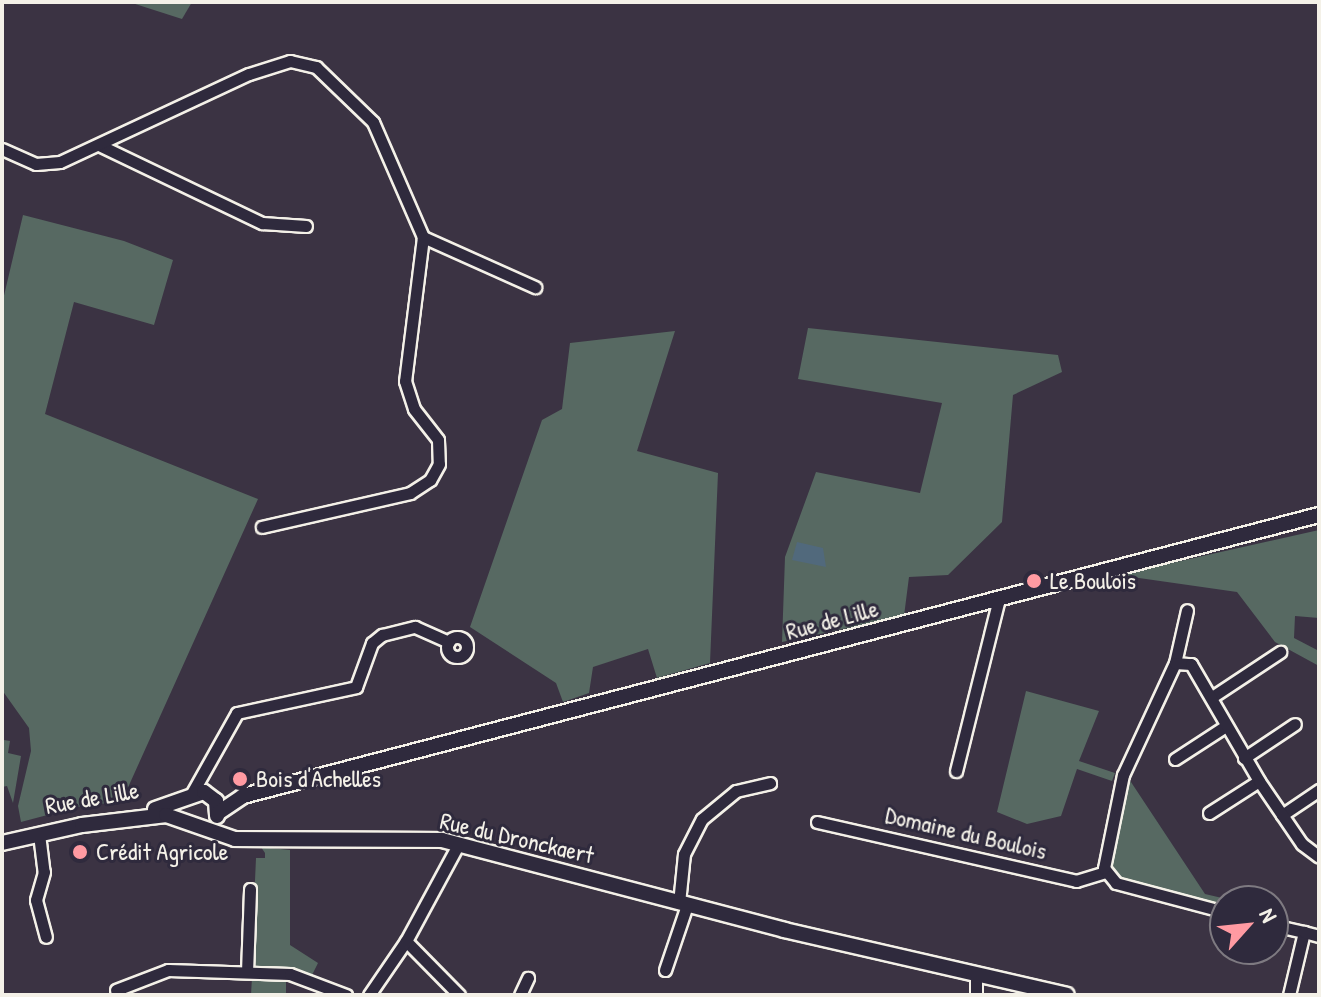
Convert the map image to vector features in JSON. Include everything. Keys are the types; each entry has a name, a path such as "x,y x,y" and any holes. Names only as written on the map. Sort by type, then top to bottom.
{"main road":[{"name":"Rue de Lille","path":"2,841 116,820 169,815 193,824 209,825 236,798 1319,515"},
{"name":"Rue de Lille","path":"2,841 168,807 199,795 357,767"},
{"path":"193,824 184,809 199,795 217,814"},
{"name":"Rue du Dronckaert","path":"217,814 232,832 459,843 683,904 1067,995"},
{"name":"Rue du Dronckaert","path":"193,824 231,839 287,837"}],"street":[{"path":"2,149 48,164 99,145 259,70 286,62 308,63 373,122 423,237 405,381 414,409 439,445 434,475 410,493 286,526 262,527"},
{"path":"126,131 140,162"},
{"path":"99,145 140,162 209,201 262,223 306,226"},
{"path":"423,237 535,287"},
{"path":"956,771 999,599"},
{"path":"1187,610 1175,663 1123,775 1103,860 1105,872 1116,883 1209,908"},
{"path":"199,795 218,746 240,711 356,687 378,637 415,627 449,642"},
{"path":"1212,697 1280,652"},
{"path":"1175,663 1189,662 1212,697 1224,727 1259,781 1302,844 1319,857"},
{"path":"1244,758 1295,724"},
{"path":"1175,759 1224,727"},
{"path":"1209,813 1259,781"},
{"path":"665,970 683,904 684,854 702,819 736,791 770,783"},
{"path":"1282,815 1319,790"},
{"name":"Domaine du Boulois","path":"817,822 1080,881 1105,872"},
{"path":"39,834 44,872 36,900 46,937"},
{"path":"369,995 406,941 459,843"},
{"path":"247,972 250,889"},
{"path":"1289,929 1319,936"},
{"path":"1289,995 1304,932"},
{"path":"406,941 459,995"},
{"path":"116,990 163,970 304,976 346,995"},
{"path":"976,974 976,995"},
{"path":"520,995 528,978"}],"green space":[{"path":"129,2 192,2 182,19"},
{"path":"23,215 124,241 173,260 154,325 74,302 45,414 258,499 121,803 89,804 21,822 18,806 31,751 29,728 2,690 2,304"},
{"path":"808,328 1058,355 1062,372 1013,395 1002,522 948,575 909,577 904,616 782,642 785,557 816,472 920,493 942,403 798,379"},
{"path":"675,331 637,451 718,473 710,663 657,678 648,649 593,667 589,693 563,702 556,683 470,627 542,420 562,409 570,343"},
{"path":"1319,530 1319,618 1295,616 1294,638 1319,651 1319,666 1275,642 1237,592 1118,575"},
{"path":"1026,691 1099,711 1079,761 1115,773 1112,781 1077,769 1061,816 1027,824 997,812"},
{"path":"4,740 10,741 8,753 21,756 13,803 7,786 2,787"},
{"path":"1127,776 1205,894 1209,895 1209,904 1116,879 1107,861"},
{"path":"261,847 290,850 290,945 318,963 312,975 251,969 256,858 265,858"},
{"path":"252,977 286,977 286,995 251,995"}],"water":[{"path":"797,542 823,548 826,567 792,560"}],"place":[{"name":"Le Boulois","path":"1034,581"},
{"name":"Bois d'Achelles","path":"240,779"},
{"name":"Crédit Agricole","path":"80,852"}]}
